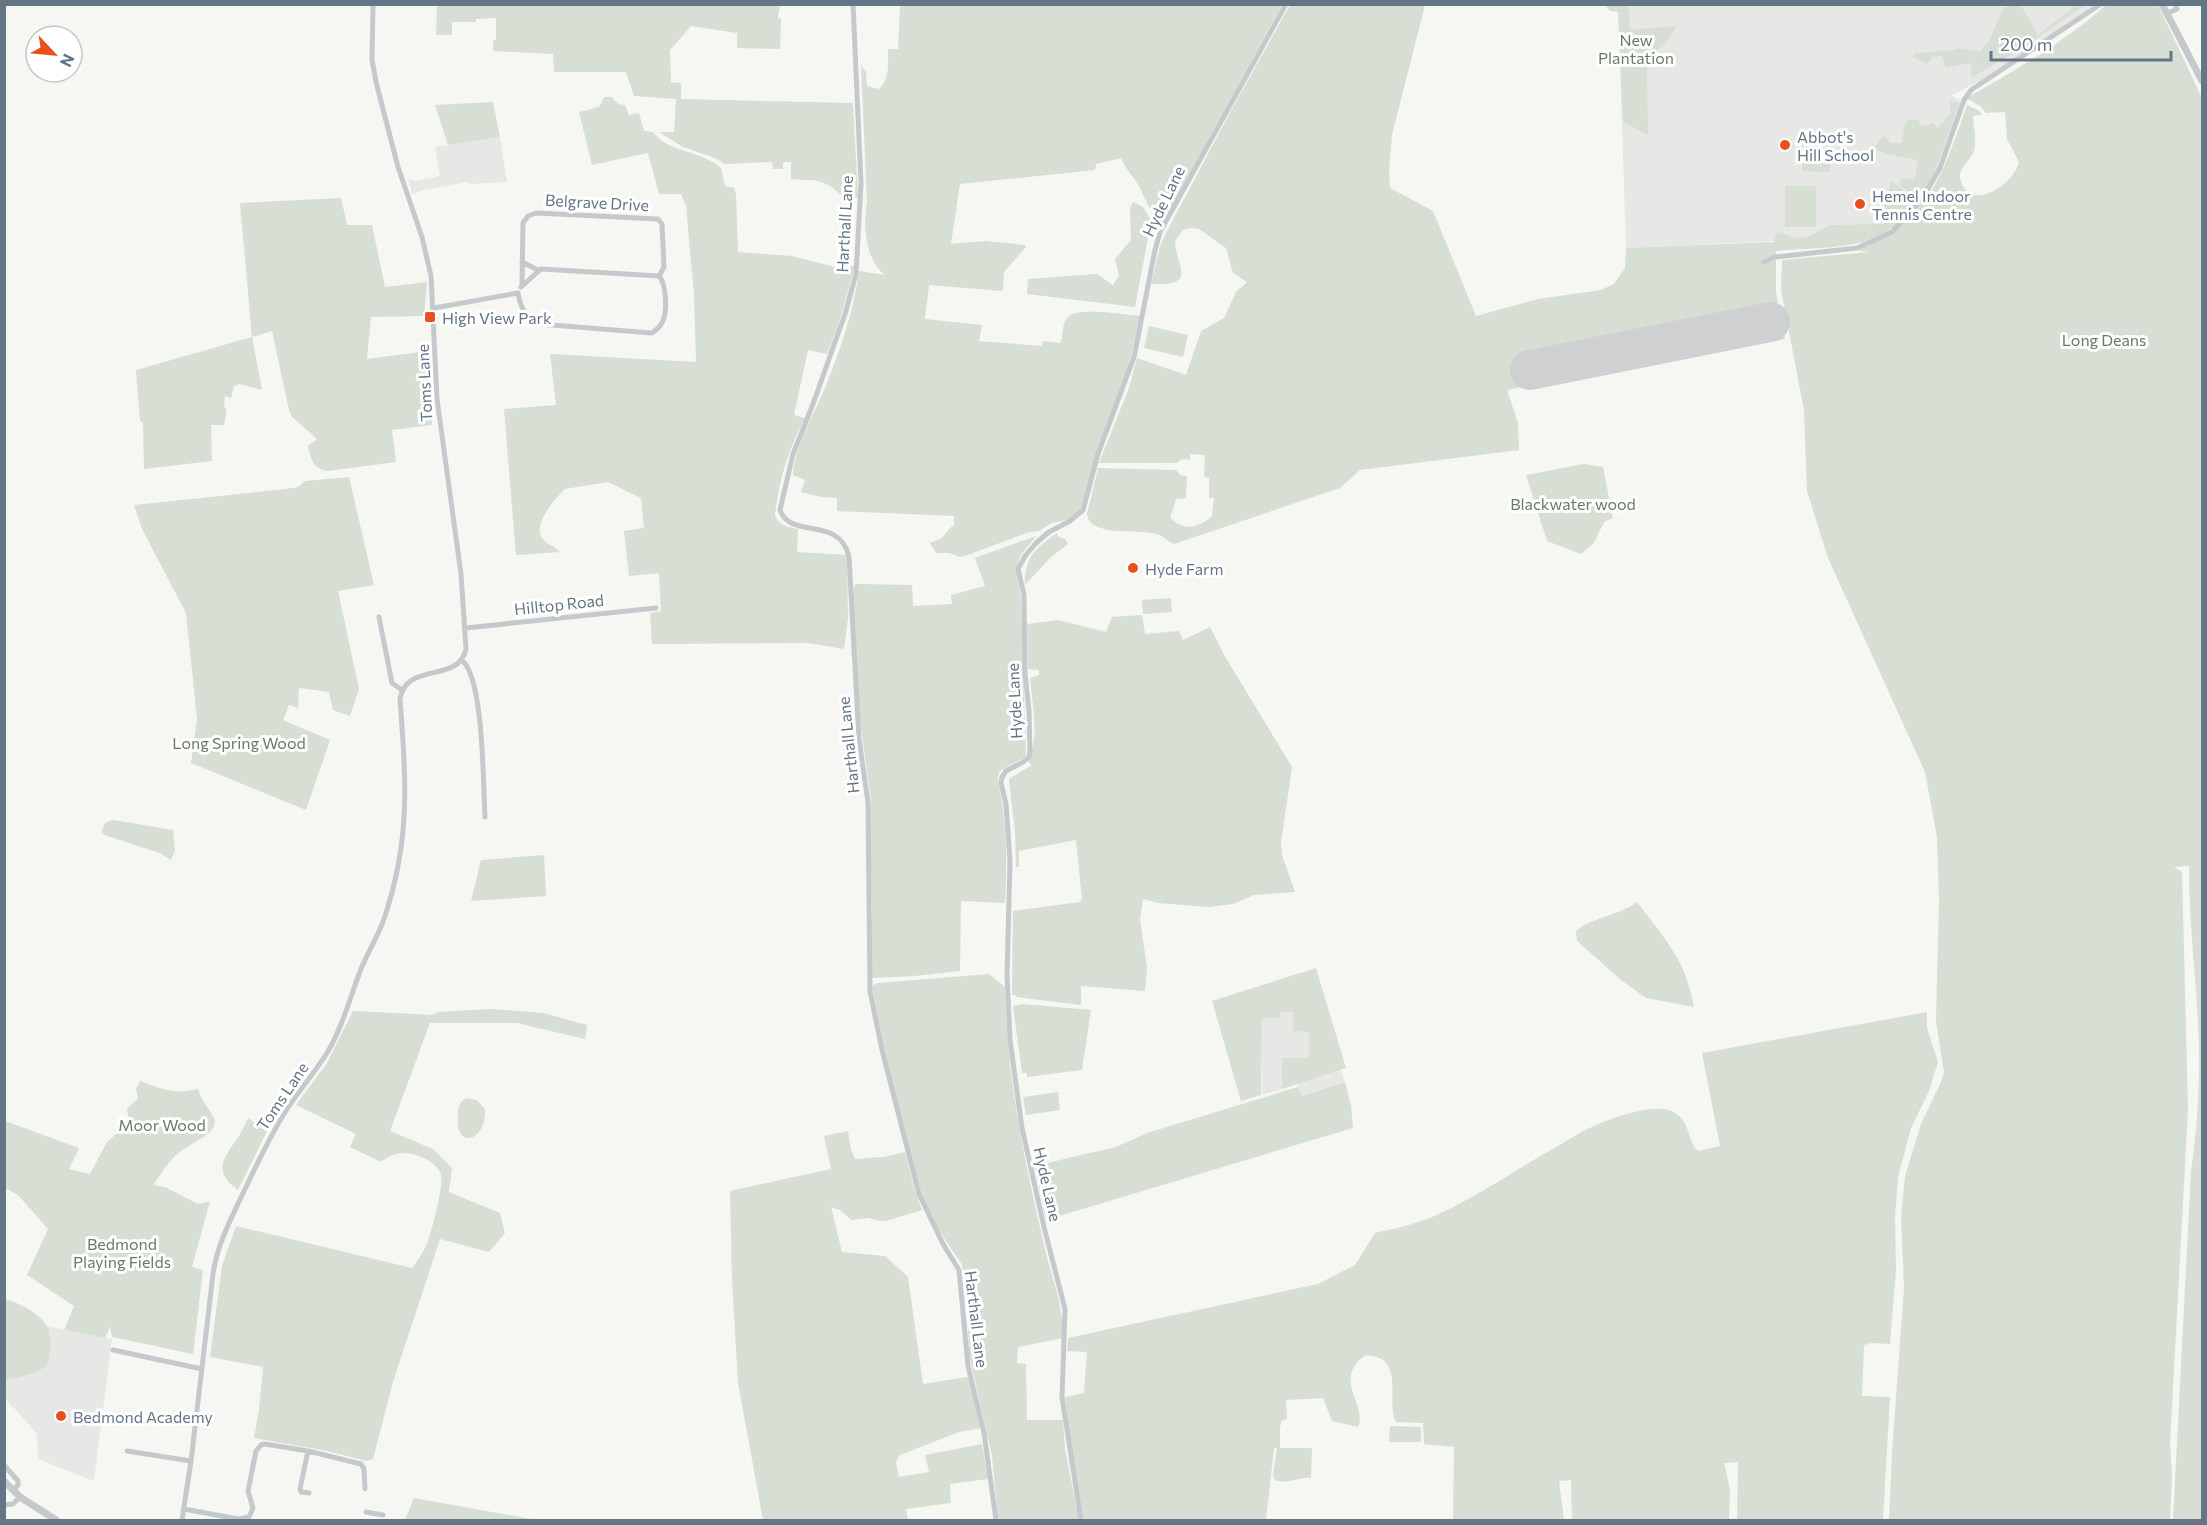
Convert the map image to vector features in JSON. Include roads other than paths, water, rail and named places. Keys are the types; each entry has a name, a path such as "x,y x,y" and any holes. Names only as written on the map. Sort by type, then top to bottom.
{"street":[{"name":"Toms Lane","path":"373,4 372,53 376,82 398,168 426,249 431,276 437,399 466,628 466,649 462,660"},
{"name":"Harthall Lane","path":"853,4 861,183 856,274 845,314 793,454 780,510 790,523 829,533 841,539 847,547 859,739 868,801 870,991 882,1050 919,1194 943,1244 957,1266 961,1279 968,1366 984,1433 996,1521"},
{"name":"Hyde Lane","path":"1081,1521 1062,1397 1065,1309 1022,1128 1010,1040 1007,975 1010,861 1006,804 1001,783 1006,771 1023,762 1030,751 1025,674 1024,595 1018,569 1024,556 1036,543 1083,510 1098,454 1134,357 1160,232 1286,4"},
{"path":"1764,262 1775,257 1857,248 1892,232 1921,201 1940,168 1963,104 1971,90 2101,4"},
{"path":"2162,4 2202,81"},
{"path":"2166,14 2177,9 2175,4"},
{"name":"Belgrave Drive","path":"522,285 523,223 528,216 536,213 658,219 662,224 664,267 659,276"},
{"path":"522,262 538,270 659,276 664,284 665,314 660,326 652,333 552,327 539,324 528,319 521,308 518,293 522,285 538,270"},
{"path":"434,308 518,293"},
{"name":"Hilltop Road","path":"466,628 656,608"},
{"path":"379,617 392,683 402,690 413,678 450,669 462,660 469,668 477,693 484,817"},
{"name":"Toms Lane","path":"182,1521 213,1274 219,1246 272,1134 320,1064 336,1036 394,889 405,824 405,775 400,699 402,690"},
{"path":"113,1350 202,1369"},
{"path":"184,1509 238,1519 246,1518 251,1514 253,1508 249,1491 258,1448 265,1444 308,1451 361,1464 364,1468 365,1489"},
{"path":"127,1451 191,1461"},
{"path":"308,1451 300,1489 301,1492 309,1493"},
{"path":"4,1465 18,1481 18,1485 13,1490"},
{"path":"4,1481 21,1497 56,1521"},
{"path":"4,1505 13,1504 21,1497"},
{"path":"366,1512 383,1515"},
{"path":"373,1521 375,1513"},
{"path":"251,1514 253,1521"}],"place":[{"name":"Abbot's Hill School","path":"1785,145"},
{"name":"Hemel Indoor Tennis Centre","path":"1860,204"},
{"name":"High View Park","path":"430,317"},
{"name":"Hyde Farm","path":"1133,568"},
{"name":"Bedmond Academy","path":"61,1416"}],"park label":[{"name":"New Plantation","path":"1636,48"},
{"name":"Long Deans","path":"2104,339"},
{"name":"Blackwater wood","path":"1573,503"},
{"name":"Long Spring Wood","path":"239,742"},
{"name":"Moor Wood","path":"162,1124"},
{"name":"Bedmond Playing Fields","path":"122,1252"}]}
